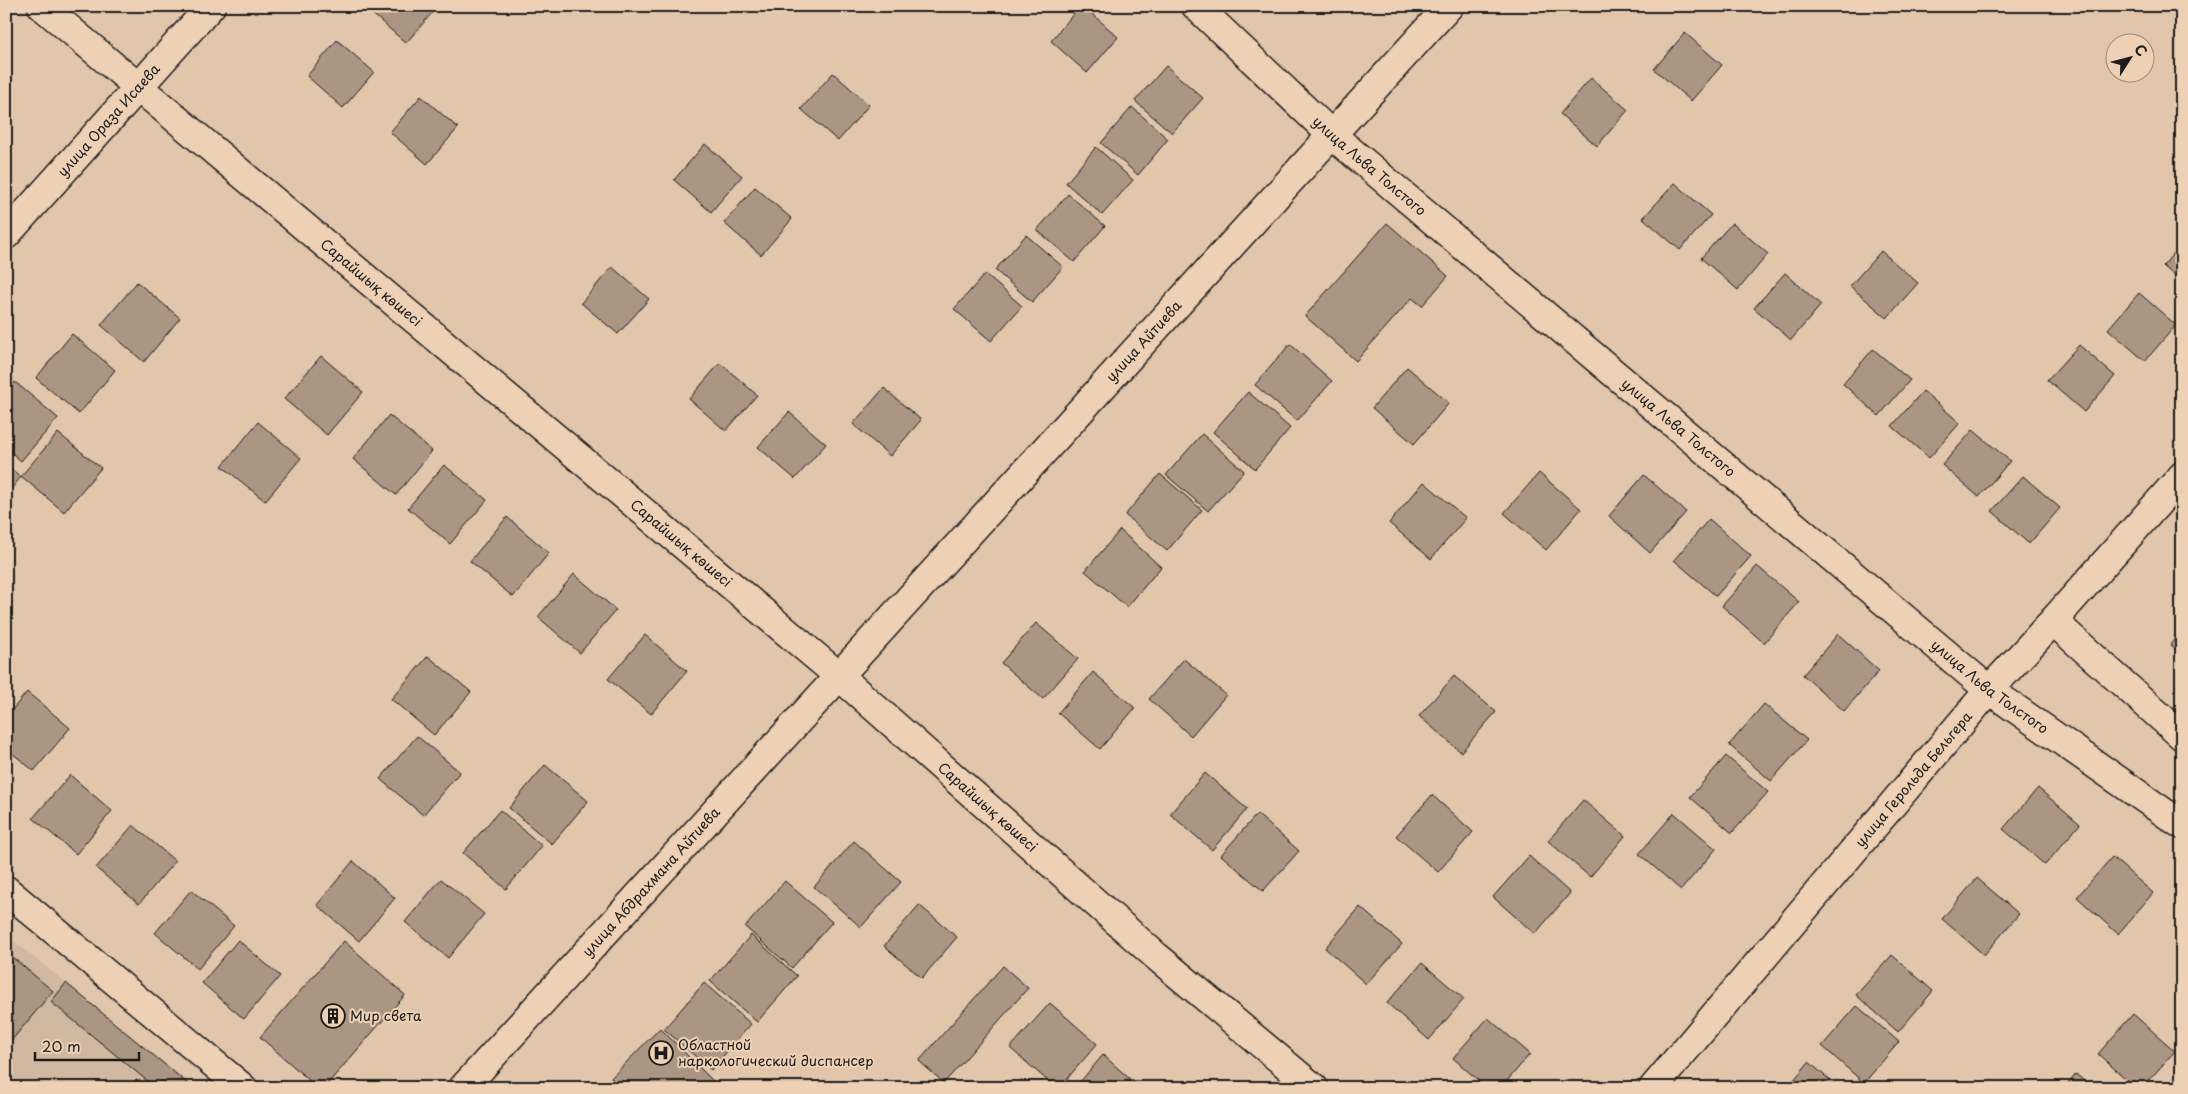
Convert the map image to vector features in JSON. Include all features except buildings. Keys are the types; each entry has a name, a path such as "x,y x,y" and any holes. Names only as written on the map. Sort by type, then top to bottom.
{"street":[{"name":"Сарайшық көшесі","path":"42,6 839,676 1149,949 1314,1088"},
{"name":"улица Ораза Исаева","path":"6,235 211,6"},
{"name":"улица Льва Толстого","path":"1196,6 1333,136 1989,690 2182,825"},
{"name":"улица Айтиева","path":"839,676 1333,136 1449,6"},
{"name":"улица Герольда Бельгера","path":"1652,1088 1989,690 2054,621 2182,476"},
{"path":"2054,621 2182,736"},
{"name":"улица Абдрахмана Айтиева","path":"463,1088 839,676"},
{"path":"6,890 242,1088"}],"shaded area":[{"path":"6,935 66,983 196,1088 6,1088"}],"place":[{"name":"Мир света","path":"333,1016"},
{"name":"Областной наркологический диспансер","path":"661,1053"}]}
